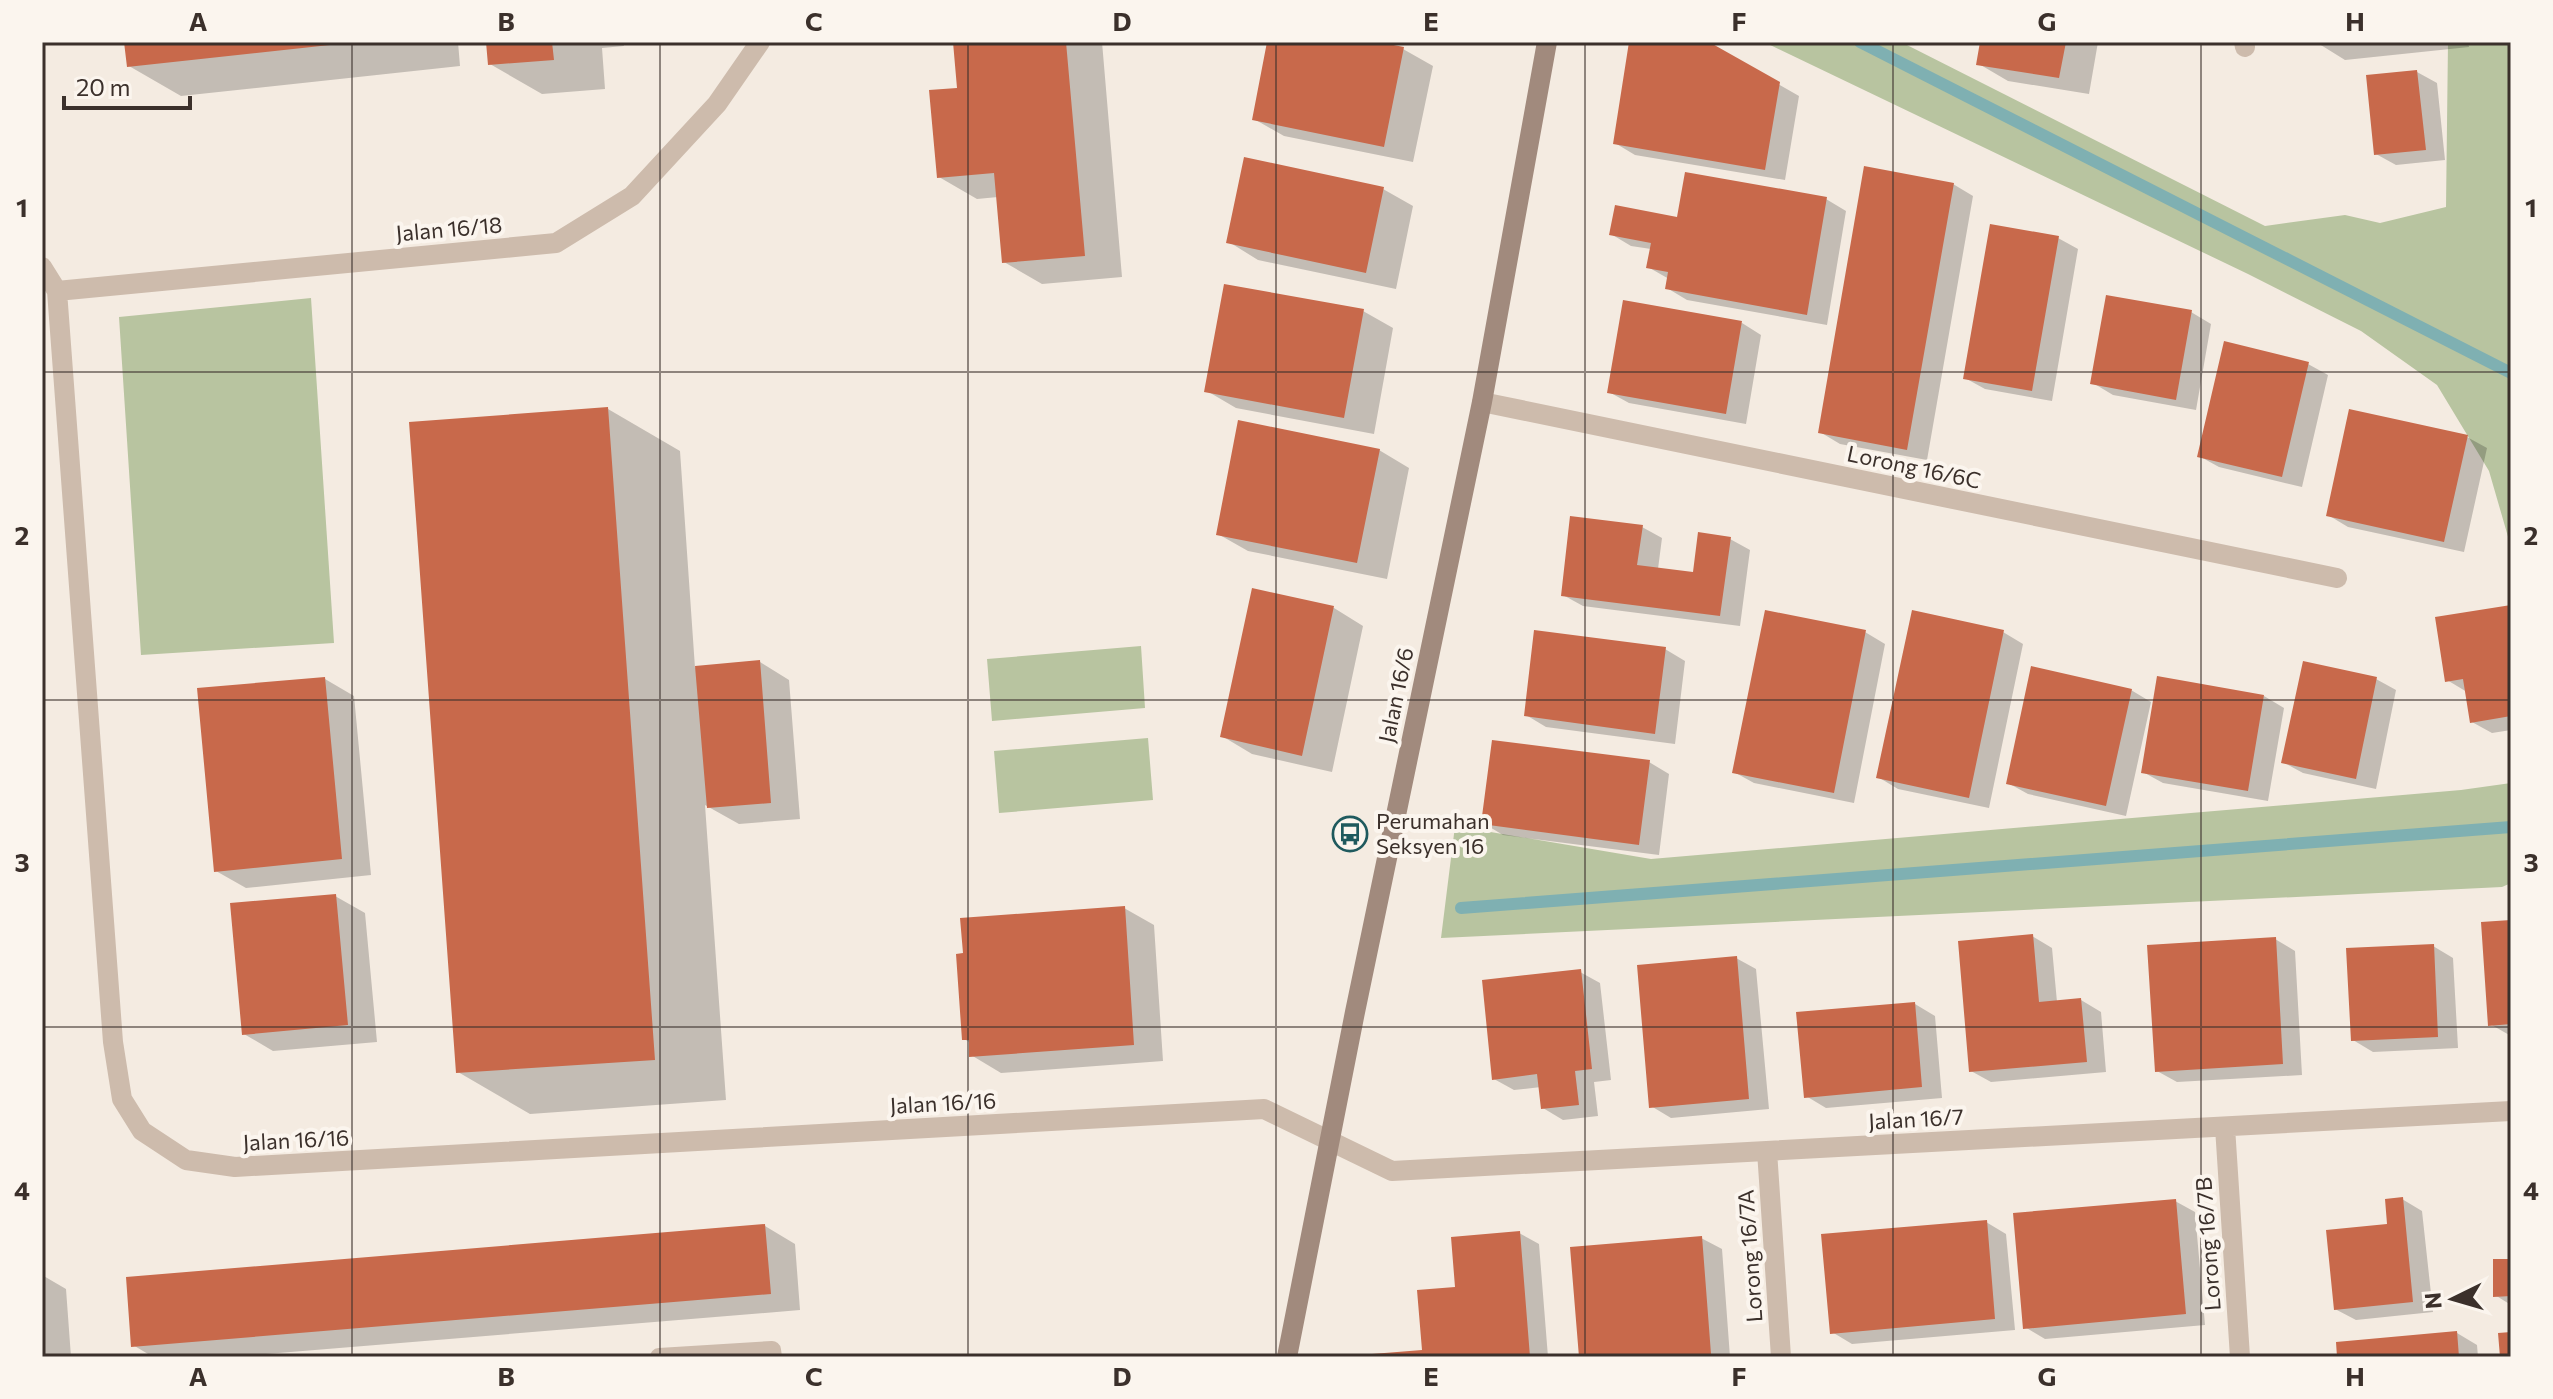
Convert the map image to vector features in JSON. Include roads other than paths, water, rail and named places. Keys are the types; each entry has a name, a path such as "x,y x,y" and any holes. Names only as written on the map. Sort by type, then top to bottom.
{"street":[{"name":"Jalan 16/18","path":"57,291 556,243 632,196 717,104 760,42"},
{"name":"Jalan 16/6","path":"1287,1357 1482,402 1547,42"},
{"name":"Jalan 16/16","path":"42,267 57,291 113,1042 122,1099 142,1131 186,1160 235,1167 1264,1109 1330,1140"},
{"name":"Lorong 16/6C","path":"1482,402 2337,578"},
{"name":"Jalan 16/7","path":"1330,1140 1392,1171 2511,1111"},
{"name":"Lorong 16/7B","path":"2225,1127 2240,1357"},
{"name":"Lorong 16/7A","path":"1767,1151 1781,1357"}],"lane":[{"path":"659,1357 772,1350 773,1357"}],"waterway":[{"path":"1860,42 2511,373"},
{"path":"1461,908 2511,827"}],"place":[{"name":"Perumahan Seksyen 16","path":"1350,834"}]}
